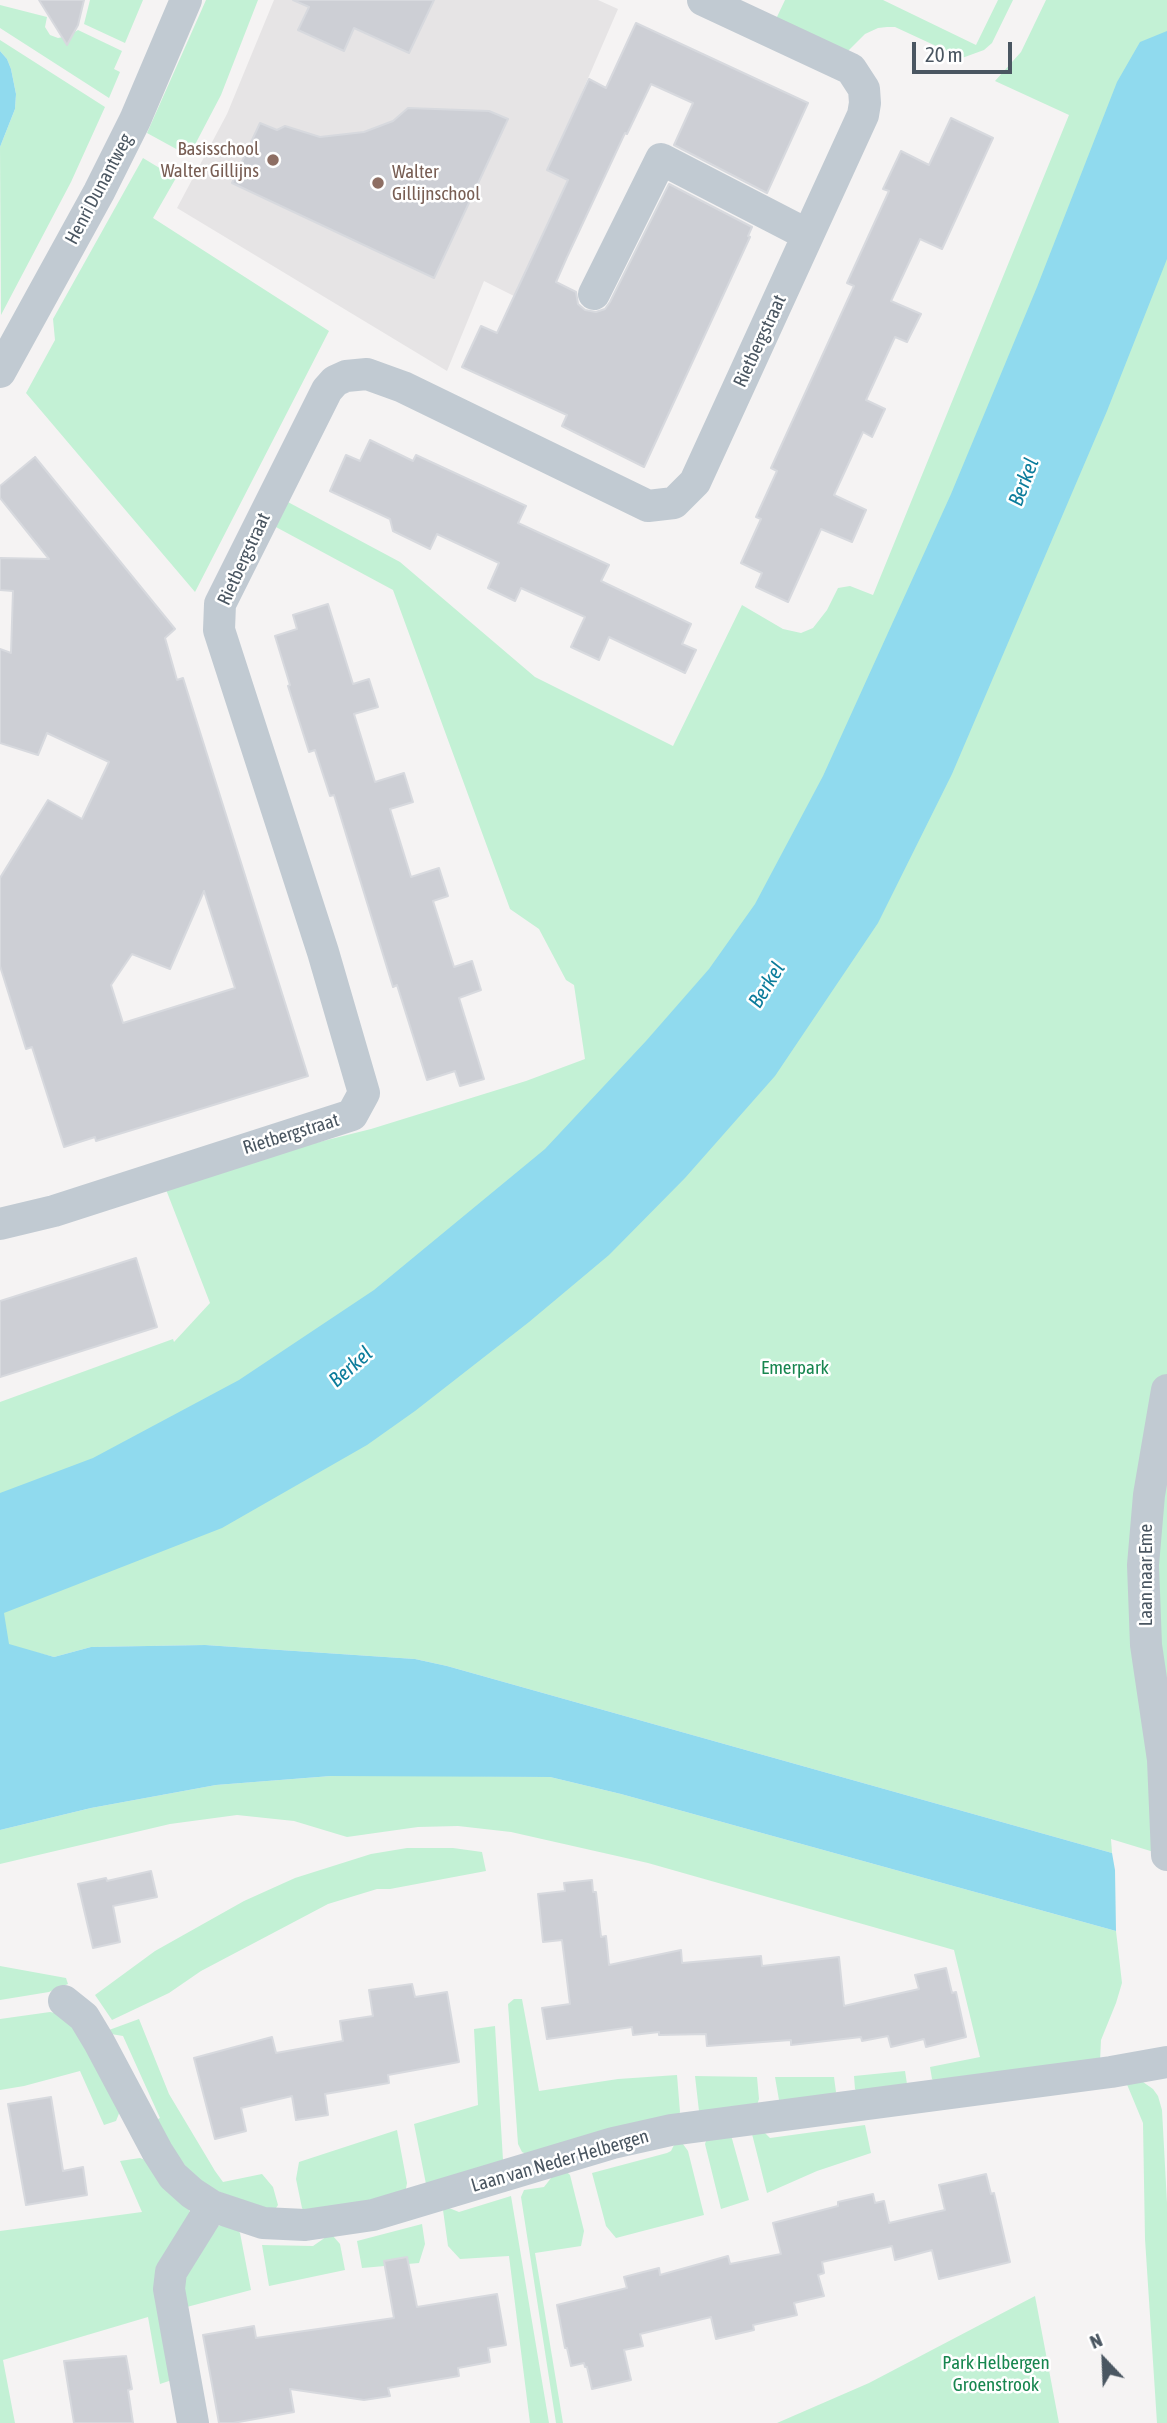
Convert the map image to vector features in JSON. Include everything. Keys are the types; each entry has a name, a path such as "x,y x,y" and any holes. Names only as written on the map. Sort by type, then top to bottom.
{"street":[{"name":"Henri Dunantweg","path":"0,372 135,120 186,0"},
{"name":"Rietbergstraat","path":"0,1224 54,1210 352,1115 364,1093 323,952 219,630 218,619 224,594 327,390 335,381 346,376 368,374 403,387 648,506 674,503 695,481 863,116 864,89 851,69 703,0"},
{"path":"594,294 661,159 808,236"},
{"name":"Laan naar Eme","path":"1167,1390 1158,1497 1143,1565 1146,1644 1163,1760 1167,1855"},
{"name":"Laan naar Eme","path":"1163,1760 1167,1726"},
{"name":"Laan van Neder Helbergen","path":"64,2001 84,2017 173,2176 212,2206 263,2222 305,2225 373,2215 613,2143 671,2130 1097,2074 1167,2062"},
{"path":"193,2423 169,2289 170,2272 212,2206"}],"shaded area":[{"name":"Walter Gillijnschool","path":"274,0 598,0 618,9 563,136 584,146 514,296 484,281 447,371 177,208 227,114"}],"green space":[{"path":"90,0 143,0 125,43 84,24"},
{"path":"206,0 258,0 221,95 189,156 147,133"},
{"path":"785,0 883,0 976,45 998,0 1013,0 992,43 984,50 962,58 895,27 878,28 865,34 847,52 776,19"},
{"name":"Emerpark","path":"1046,0 1167,0 1167,1856 1111,1839 1112,1853 415,1659 205,1645 91,1647 54,1657 0,1643 0,1402 173,1339 174,1342 210,1303 165,1187 251,1159 371,1129 526,1081 585,1059 574,985 566,980 539,929 510,909 393,590 274,526 286,501 400,562 535,677 673,746 742,605 783,629 801,633 813,628 827,610 838,588 850,586 873,595 1069,115 995,81 1021,52"},
{"path":"0,5 47,17 45,27 50,35 58,38 78,30 122,51 114,69 120,72 109,98 0,28"},
{"path":"0,40 105,107 71,182 1,315 0,147 15,109 16,94 11,69 0,51"},
{"path":"143,158 176,178 153,218 329,331 195,592 26,393 55,340 53,319"},
{"path":"331,1776 550,1777 621,1794 1116,1931 1122,1983 1101,2040 1100,2062 936,2083 932,2079 930,2067 980,2057 954,1950 648,1863 511,1832 458,1826 418,1827 347,1837 294,1821 237,1815 170,1824 0,1864 0,1830 91,1808 216,1785"},
{"path":"407,1848 453,1848 482,1852 486,1871 390,1889 377,1889 328,1904 201,1971 169,1993 112,2020 95,1995 155,1951 244,1901 295,1878 371,1854"},
{"path":"0,1966 66,1978 68,1984 49,1992 0,2000"},
{"path":"514,1999 522,1999 539,2091 618,2079 677,2075 678,2116 526,2154 522,2152 518,2144 508,2004"},
{"path":"50,2012 65,2015 75,2023 120,2111 116,2121 104,2125 80,2071 0,2090 0,2019"},
{"path":"139,2019 169,2094 215,2171 223,2182 262,2174 273,2187 278,2205 274,2211 199,2184 152,2122 160,2118 123,2036 111,2034 109,2030"},
{"path":"495,2026 503,2160 426,2184 414,2124 478,2105 474,2029"},
{"path":"905,2071 907,2084 857,2092 855,2089 854,2076"},
{"path":"695,2076 757,2077 757,2105 699,2111"},
{"path":"775,2077 834,2077 836,2092 834,2096 779,2100"},
{"path":"1126,2082 1143,2082 1153,2089 1162,2110 1167,2203 1167,2423 1157,2423 1145,2239 1143,2123"},
{"path":"865,2125 871,2153 817,2171 767,2193 752,2134 761,2129 770,2138"},
{"path":"397,2130 407,2183 405,2194 304,2211 296,2179 299,2162"},
{"path":"731,2135 749,2200 721,2209 705,2144 707,2138"},
{"path":"675,2143 683,2144 688,2151 704,2215 616,2238 606,2226 592,2173 667,2153"},
{"path":"140,2158 145,2160 190,2212 172,2380 160,2384 148,2317 3,2360 15,2423 0,2423 0,2231 142,2212 120,2161"},
{"path":"567,2172 584,2231 581,2246 535,2253 563,2423 556,2423 521,2197 524,2190 544,2187 555,2173"},
{"path":"511,2196 549,2423 530,2423 509,2256 460,2259 448,2246 443,2210 449,2208 459,2212"},
{"path":"422,2224 425,2244 419,2263 362,2268 357,2241"},
{"path":"221,2225 237,2229 240,2233 251,2290 183,2308 183,2265 214,2227"},
{"path":"333,2236 340,2244 345,2270 269,2286 262,2245 313,2246 326,2237"},
{"name":"Park Helbergen Groenstrook","path":"1035,2296 1059,2423 777,2423 869,2383"}],"water":[{"name":"Berkel","path":"1167,31 1167,259 1107,411 952,774 878,923 775,1076 685,1178 609,1255 529,1322 367,1445 222,1528 4,1613 9,1644 54,1657 91,1647 205,1645 415,1659 1112,1853 1115,1870 1116,1931 621,1794 550,1777 331,1776 216,1785 91,1808 0,1830 0,1493 93,1458 239,1380 374,1290 545,1149 709,969 755,904 823,776 951,494 1037,287 1117,82 1140,42"},
{"path":"0,51 11,69 16,94 15,109 0,147"}],"building":[{"path":"39,0 84,0 78,25 67,45"},
{"path":"293,0 434,0 409,53 354,28 344,51 298,30 309,7"},
{"path":"636,23 808,103 767,193 674,145 693,103 651,84 567,257 556,282 576,292 578,304 585,310 596,312 605,309 610,302 669,184 752,227 748,236 750,237 644,467 562,426 567,415 462,367 481,326 497,333 568,180 547,170 589,79 606,88"},
{"path":"408,108 489,111 508,119 434,278 232,183 260,123 277,130 285,126 320,137 364,132 393,121"},
{"path":"951,118 993,138 942,249 920,239 891,301 921,314 907,342 895,337 866,400 885,409 872,437 863,432 834,495 866,510 852,542 821,529 788,602 756,587 762,573 741,563 761,519 756,517 777,471 771,468 854,286 847,283 889,191 883,189 901,151 929,165"},
{"path":"370,440 413,461 416,455 526,506 518,523 609,565 601,581 691,624 682,644 696,650 685,673 609,637 599,660 571,647 585,617 521,588 515,601 488,588 499,563 437,534 430,549 393,531 390,519 330,491 346,455 360,461"},
{"path":"35,457 175,629 165,638 177,680 183,678 308,1076 96,1141 95,1137 64,1147 32,1047 26,1049 0,966 0,878 48,800 82,819 109,762 47,733 38,755 0,743 0,649 11,653 13,591 0,590 0,558 49,559 0,498 0,486","holes":["204,891 235,988 123,1023 111,985 132,954 170,969"]},
{"path":"328,604 353,684 369,679 378,707 354,714 375,782 404,773 413,802 390,809 411,877 439,868 448,896 433,901 454,967 472,961 481,990 459,998 484,1079 460,1086 455,1071 427,1080 397,985 393,987 334,795 330,796 315,750 309,752 275,636 297,629 293,615"},
{"path":"136,1258 157,1327 0,1377 0,1301"},
{"path":"151,1871 157,1897 113,1906 120,1942 93,1948 78,1884 106,1878 107,1881"},
{"path":"592,1880 601,1937 606,1936 609,1965 681,1950 682,1963 761,1956 762,1966 839,1957 844,2006 919,1989 915,1975 946,1968 952,1993 956,1992 966,2037 926,2047 924,2039 891,2047 888,2036 862,2041 861,2037 791,2045 791,2040 707,2046 706,2034 659,2035 659,2032 633,2035 632,2027 547,2039 542,2008 570,2004 562,1940 543,1942 538,1894 565,1891 564,1883"},
{"path":"412,1984 415,1997 447,1992 459,2062 388,2075 389,2083 325,2094 328,2115 296,2120 292,2096 241,2108 246,2131 215,2139 194,2058 272,2037 276,2053 343,2041 340,2021 373,2016 369,1990"},
{"path":"51,2097 63,2171 83,2167 87,2195 26,2205 8,2104"},
{"path":"986,2174 991,2194 994,2193 1010,2262 939,2279 932,2250 895,2260 892,2246 822,2262 824,2273 818,2275 824,2296 794,2303 797,2315 753,2325 754,2330 716,2339 711,2317 640,2334 643,2346 624,2350 631,2380 592,2389 584,2363 571,2366 557,2305 627,2288 624,2277 659,2268 660,2275 728,2256 730,2264 781,2254 773,2223 838,2206 838,2202 873,2194 875,2203 884,2201 889,2223 945,2210 939,2185"},
{"path":"407,2257 417,2307 497,2294 506,2345 488,2348 490,2362 458,2368 459,2376 388,2388 390,2396 364,2400 290,2389 294,2412 219,2423 203,2335 254,2326 256,2338 394,2318 384,2261"},
{"path":"126,2356 132,2389 128,2390 133,2423 74,2423 64,2361"}],"place":[{"name":"Basisschool Walter Gillijns","path":"273,160"},
{"name":"Walter Gillijnschool","path":"378,183"}]}
